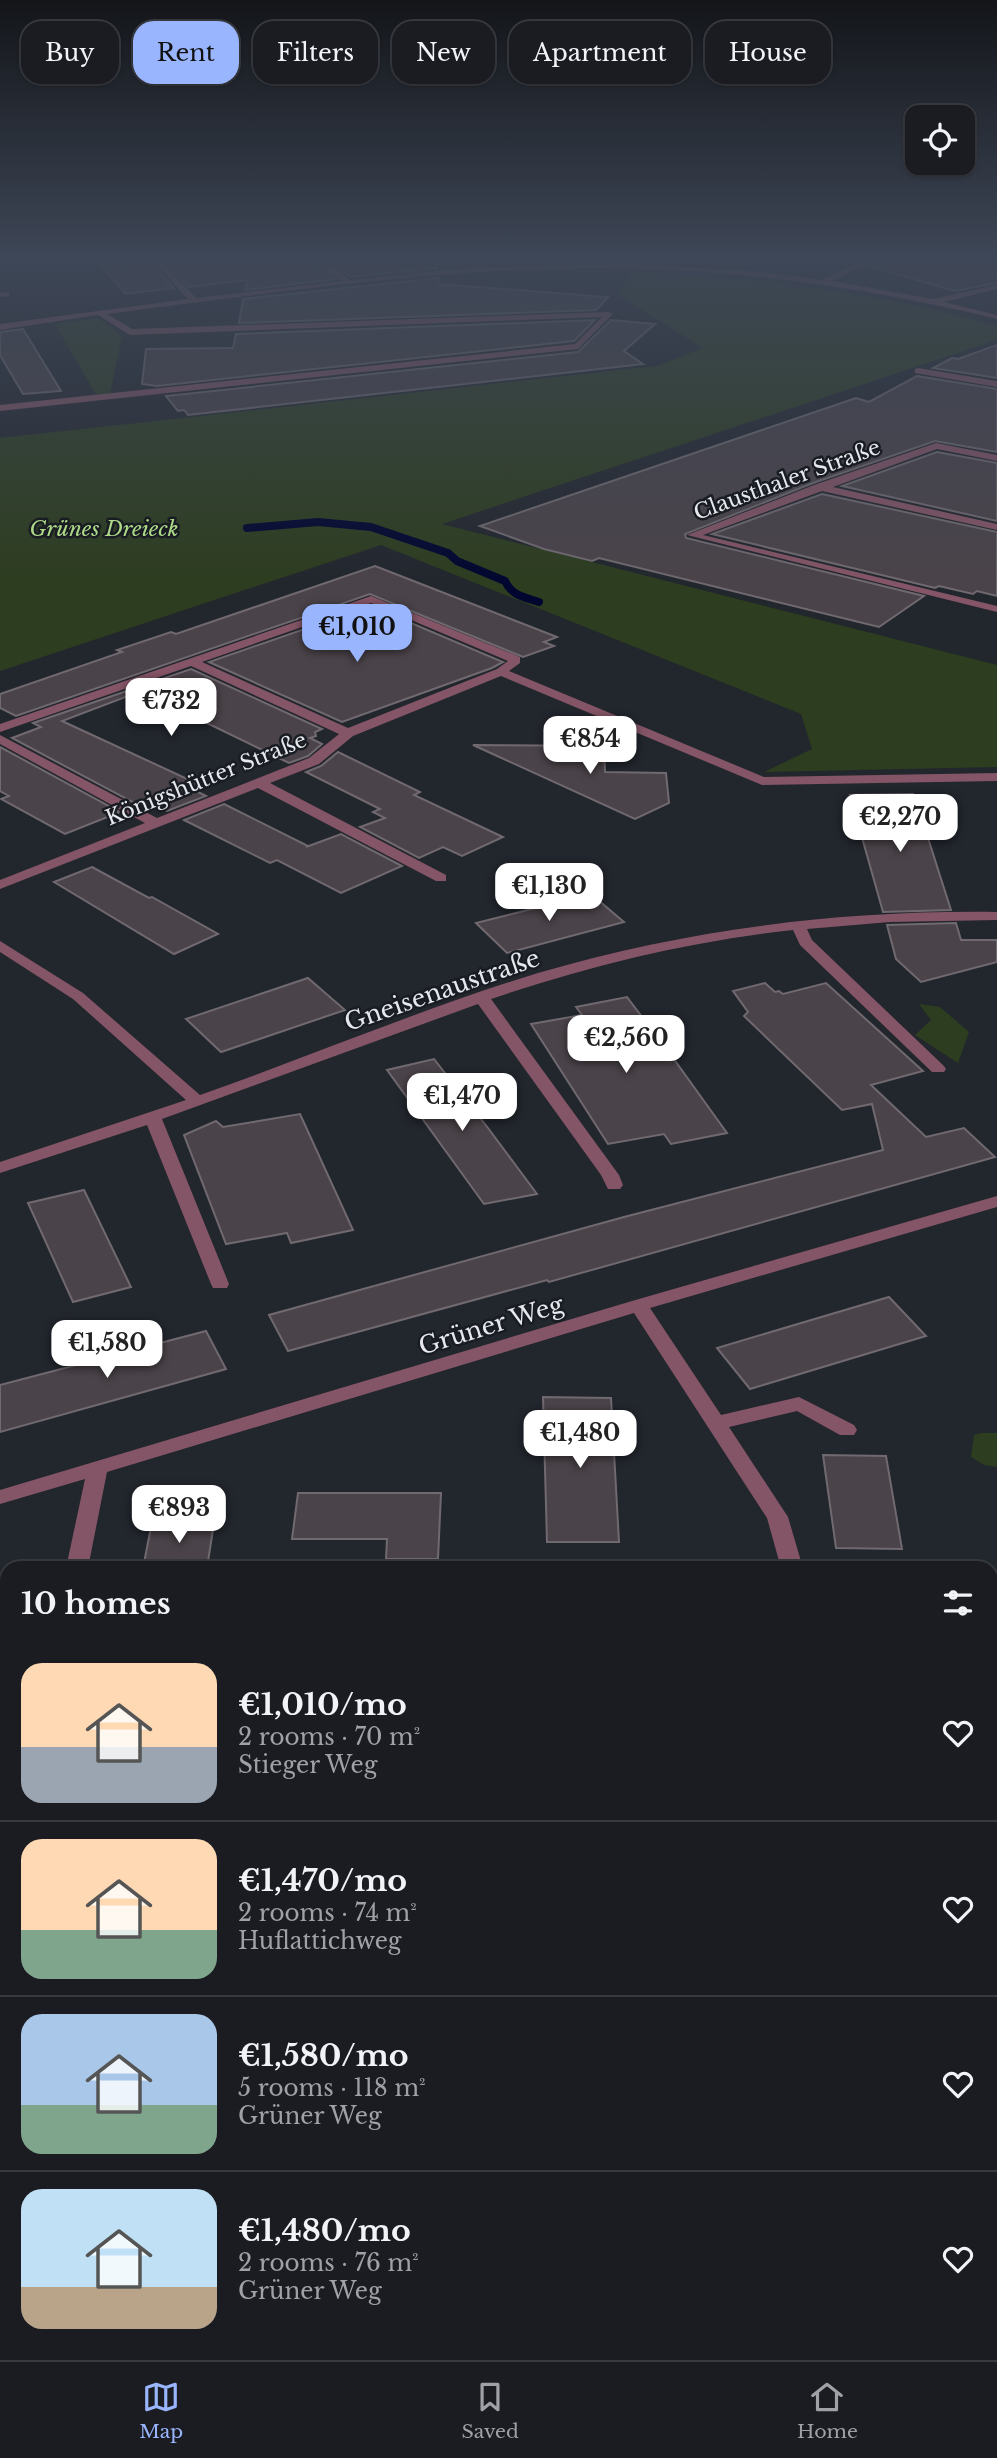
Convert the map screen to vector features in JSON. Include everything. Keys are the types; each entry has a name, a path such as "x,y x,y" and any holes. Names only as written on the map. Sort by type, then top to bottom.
{"street":[{"path":"0,408 400,365"},
{"path":"918,371 997,384"},
{"path":"977,380 987,374"},
{"name":"Clausthaler Straße","path":"997,458 936,446 692,536 997,609"},
{"path":"818,488 997,527"},
{"name":"Königshütter Straße","path":"0,885 314,761 348,733 501,672 516,660 371,599 190,661"},
{"path":"0,728 190,661 348,733"},
{"path":"501,672 762,780 997,777"},
{"path":"0,739 155,823"},
{"path":"259,783 441,878"},
{"name":"Gneisenaustraße","path":"0,1168 153,1118 572,968 631,954 798,924 926,915 997,916"},
{"path":"798,924 805,942 938,1069"},
{"path":"0,945 78,996 198,1102"},
{"path":"482,998 610,1175 614,1185"},
{"path":"153,1118 220,1284"},
{"name":"Grüner Weg","path":"0,1497 639,1305 997,1202"},
{"path":"639,1305 777,1517 790,1561"},
{"path":"716,1423 799,1404 847,1430"},
{"path":"78,1561 98,1468"}],"green space":[{"path":"79,365 116,365 110,394 97,396"},
{"name":"Grünes Dreieck","path":"921,365 442,524 997,665 997,767 764,772 812,749 801,714 381,545 0,671 0,438 657,366"},
{"path":"919,1004 940,1007 969,1032 958,1063 915,1035 931,1020"},
{"path":"997,1433 997,1467 984,1465 971,1457 974,1435"}],"building":[{"path":"6,365 45,365 61,391 23,394"},
{"path":"144,365 350,365 157,386 142,384"},
{"path":"455,365 633,365 188,415 184,410 178,411 166,396"},
{"path":"938,365 997,365 997,378 933,368"},
{"path":"917,376 997,389 997,452 935,441 813,483 685,534 686,538 924,596 879,627 599,558 592,561 544,549 480,526 856,398 869,402"},
{"path":"937,452 997,463 997,521 842,486"},
{"path":"822,494 997,532 997,596 977,591 973,594 939,586 935,588 712,534"},
{"path":"375,566 557,637 544,642 554,646 523,657 370,594 16,716 0,708 0,694 122,652 117,650 171,632 176,634"},
{"path":"371,606 503,662 342,722 209,662"},
{"path":"191,669 322,729 310,738 322,744 308,756 289,763 141,691 62,721 196,783 188,787 206,796 167,811 148,802 138,805 12,738 41,727 33,723"},
{"path":"473,745 604,746 605,772 666,773 669,803 635,819"},
{"path":"0,747 120,812 65,834 1,799 9,796 0,791"},
{"path":"338,752 420,792 414,795 503,837 462,856 443,847 419,858 360,827 385,818 373,812 380,809 306,772 321,766"},
{"path":"913,794 951,910 883,912 850,795"},
{"path":"224,804 308,846 306,847 341,834 402,866 341,893 277,860 270,863 184,820"},
{"path":"92,867 218,934 174,954 54,882"},
{"path":"591,894 624,922 507,953 476,923"},
{"path":"956,923 961,940 997,940 997,962 921,982 896,959 887,925"},
{"path":"308,978 345,1010 221,1052 186,1019"},
{"path":"765,983 775,992 783,994 826,983 923,1071 871,1085 926,1137 964,1128 995,1157 549,1282 547,1280 288,1351 269,1315 624,1217 883,1150 872,1104 842,1110 744,1016 748,1012 733,991"},
{"path":"627,997 727,1133 671,1144 664,1134 608,1144 531,1024 582,1015 576,1007"},
{"path":"434,1059 537,1194 484,1204 387,1070"},
{"path":"300,1114 353,1230 291,1243 287,1233 226,1244 184,1135 216,1121 223,1127"},
{"path":"84,1190 131,1287 73,1302 28,1203"},
{"path":"889,1297 926,1336 750,1389 717,1348"},
{"path":"206,1331 226,1369 0,1432 0,1385"},
{"path":"543,1397 611,1398 619,1542 547,1542"},
{"path":"823,1455 886,1456 902,1549 836,1548"},
{"path":"298,1493 441,1493 438,1559 386,1559 387,1539 292,1539"},
{"path":"152,1522 214,1523 208,1561 144,1561"}],"waterway":[{"path":"247,528 318,522 371,527 448,553 457,561 505,581 511,590 519,595 539,602"}]}
